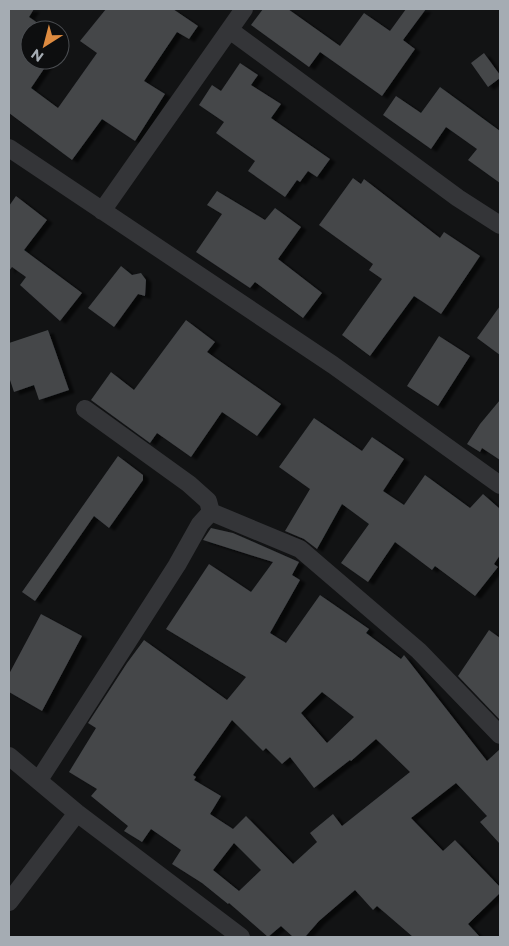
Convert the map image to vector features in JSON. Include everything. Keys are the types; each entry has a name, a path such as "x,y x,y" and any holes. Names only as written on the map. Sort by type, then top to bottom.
{"street":[{"path":"102,211 244,9"},
{"path":"230,31 458,198 500,225"},
{"path":"9,148 333,365 500,485"},
{"path":"85,409 189,484 208,501 211,512"},
{"path":"211,512 300,549 419,651 500,735"},
{"path":"39,780 177,565 200,524 211,512"},
{"path":"9,756 77,813 242,937"},
{"path":"9,902 77,813"}],"building":[{"path":"9,9 34,9 29,17 33,20 20,20 20,70 43,70 31,88 58,108 97,53 80,41 106,9 173,9 198,26 189,39 177,32 144,81 165,94 135,141 102,119 72,160 9,113"},
{"path":"263,9 288,9 340,46 364,13 390,31 406,9 426,9 403,40 415,49 382,96 320,52 309,67 251,25"},
{"path":"484,53 500,75 500,78 488,87 471,63"},
{"path":"240,63 258,75 251,85 281,104 271,118 330,159 317,177 308,171 300,182 297,180 285,197 248,171 255,161 216,133 224,122 199,105 212,85 221,91"},
{"path":"440,87 500,131 500,183 468,160 477,149 446,127 431,149 383,115 396,96 421,113"},
{"path":"353,178 361,184 364,179 440,238 444,232 480,256 441,314 414,296 370,356 342,335 382,279 369,270 373,264 319,225"},
{"path":"217,191 265,220 275,208 301,227 278,259 322,293 303,318 255,282 250,288 196,252 222,214 207,205"},
{"path":"16,196 47,220 24,250 82,293 60,321 20,285 26,277 12,267 9,271 9,206"},
{"path":"121,266 132,275 141,273 146,280 145,296 138,294 114,327 88,308"},
{"path":"500,306 500,355 477,338"},
{"path":"186,320 215,342 207,352 281,404 257,436 222,412 191,457 157,433 150,443 91,400 111,372 134,390"},
{"path":"48,330 69,390 39,400 34,385 14,392 9,377 9,343"},
{"path":"439,336 470,356 438,406 407,386"},
{"path":"500,400 500,460 482,448 480,452 467,444 480,424"},
{"path":"314,418 362,451 372,437 404,459 383,491 404,505 425,475 470,508 483,494 500,509 500,555 494,564 498,567 475,596 435,566 432,570 395,542 368,582 341,563 369,524 342,504 317,549 304,539 285,531 310,489 279,467"},
{"path":"118,456 143,475 143,480 109,528 94,516 35,601 22,592"},
{"path":"211,528 233,533 299,562 292,575 300,580 270,633 286,643 320,595 369,629 366,633 401,659 404,655 487,761 500,749 500,844 480,822 487,816 456,783 411,818 443,851 455,840 500,887 500,893 468,924 480,937 413,937 377,906 373,910 355,890 319,921 305,937 293,937 281,926 268,937 229,903 172,864 181,850 151,829 142,842 124,831 128,826 91,796 97,789 69,772 96,728 88,723 144,640 227,700 246,677 166,629 209,564 251,592 273,562 203,540","holes":["322,692 354,717 327,743 301,713","232,720 263,751 266,748 282,764 290,757 314,788 351,761 376,739 410,772 342,826 333,814 310,833 317,842 293,864 246,816 233,829 210,814 221,796 194,780 196,777 193,775","234,843 261,870 239,891 213,870"]},
{"path":"41,614 82,636 42,711 9,692 9,674"},
{"path":"489,630 500,638 500,720 458,676"}]}
